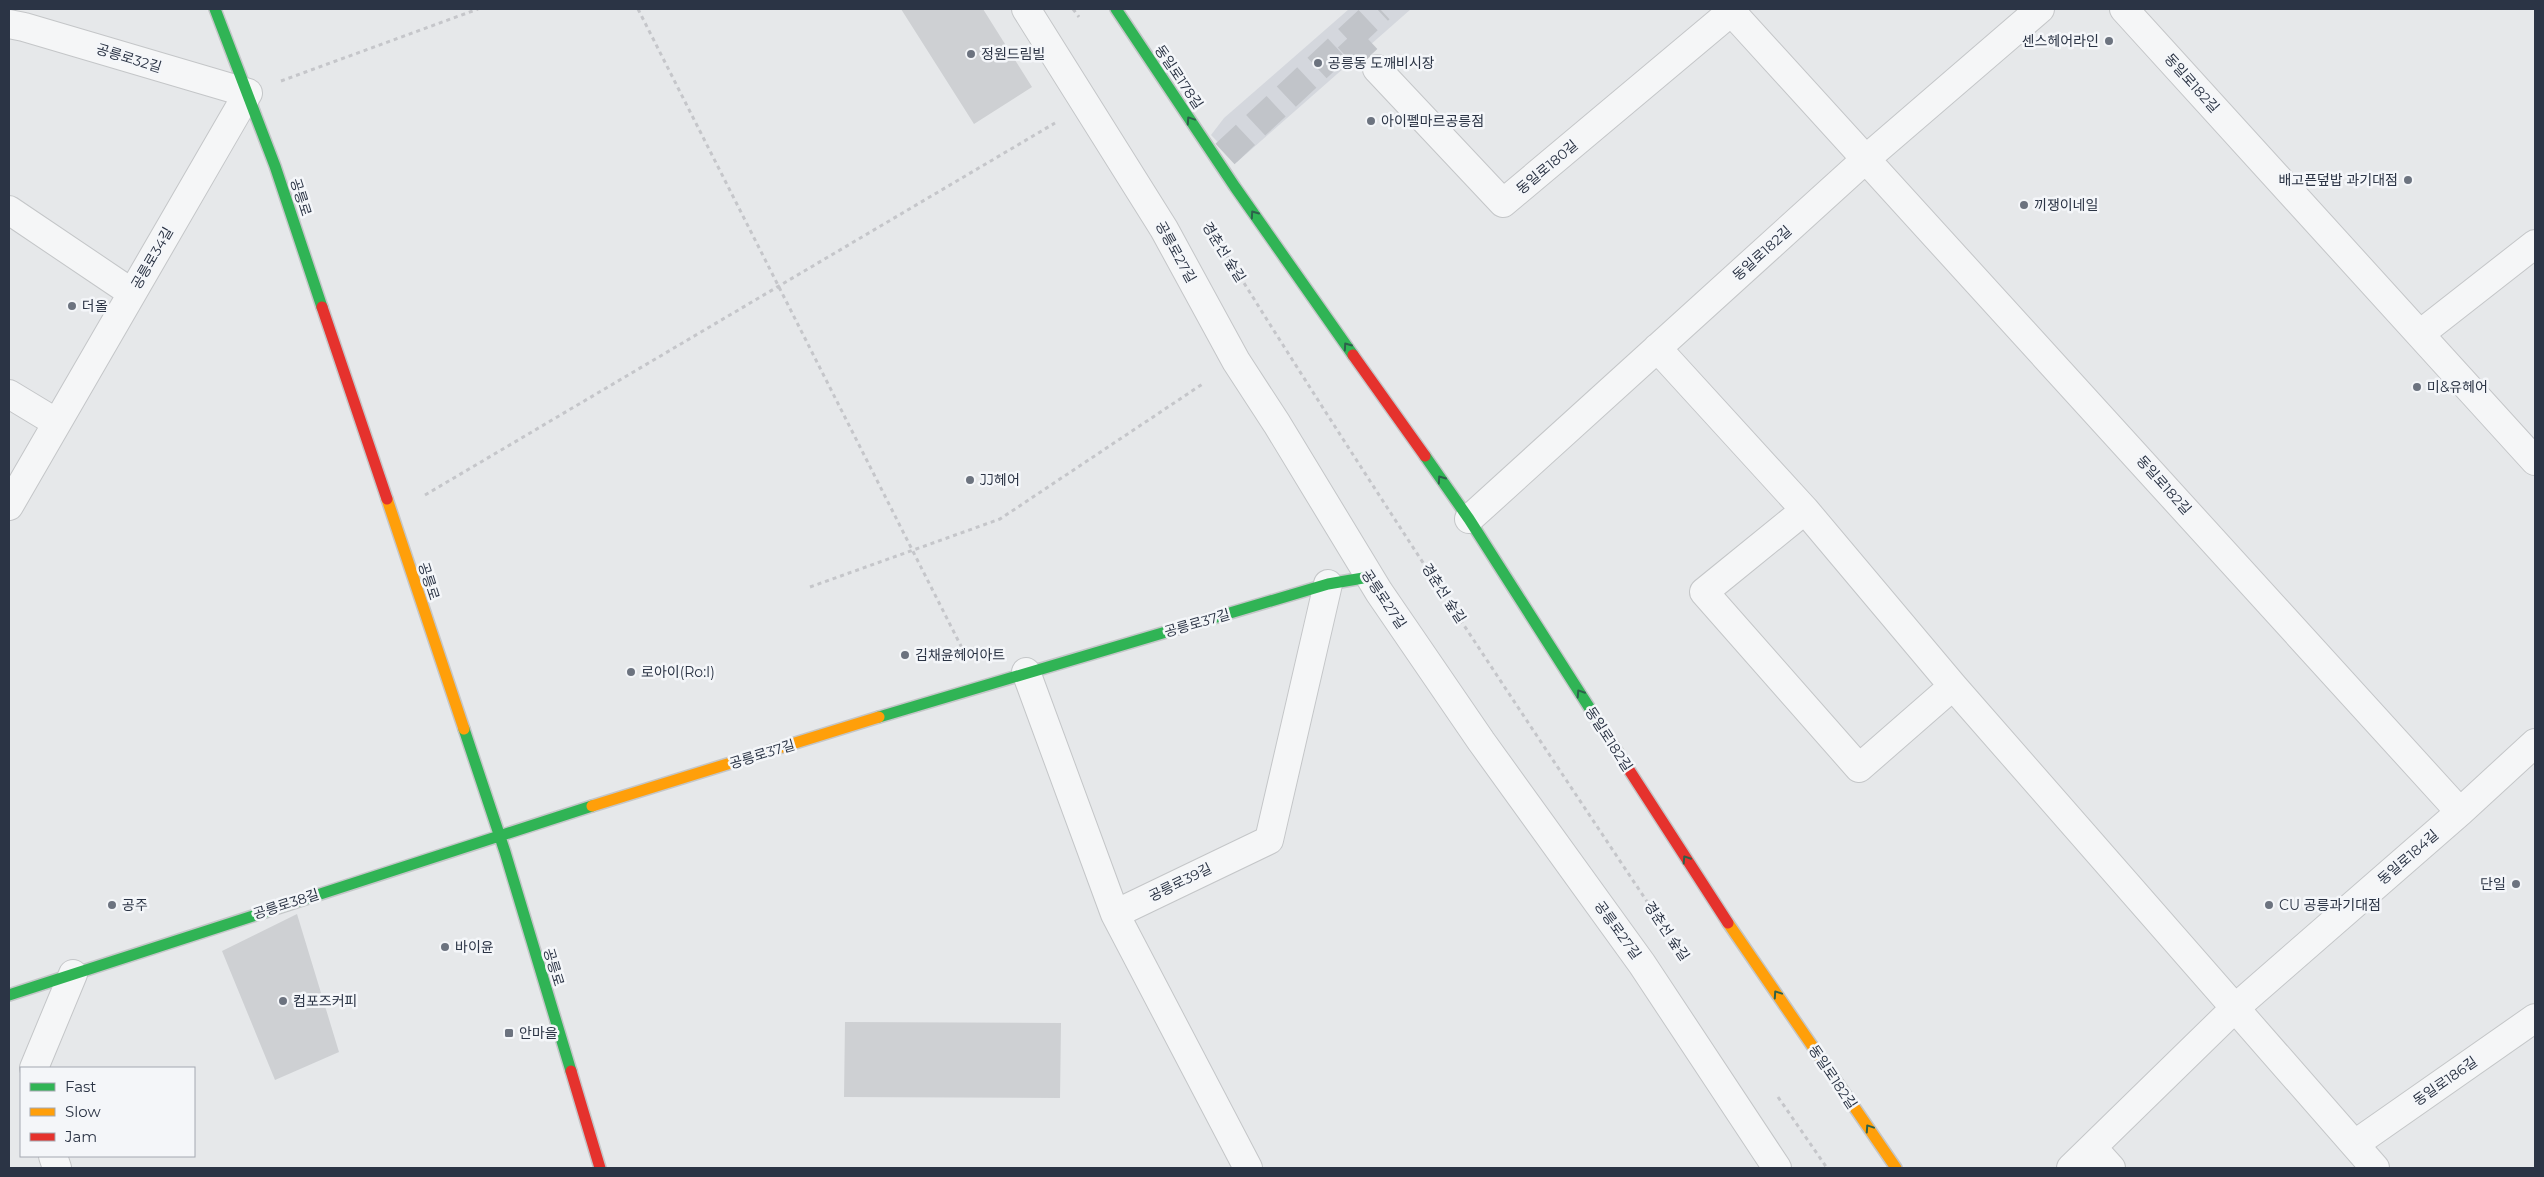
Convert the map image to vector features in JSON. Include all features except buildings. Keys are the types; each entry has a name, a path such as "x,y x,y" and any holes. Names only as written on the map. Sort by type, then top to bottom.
{"street":[{"name":"공릉로","path":"215,9 275,166 498,835 600,1168"},
{"name":"공릉로27길","path":"1026,9 1164,229 1236,362 1277,424 1369,577 1481,740 1642,964 1777,1168"},
{"name":"동일로178길","path":"1116,9 1221,157 1469,519"},
{"name":"동일로182길","path":"1896,1168 1700,882 1469,519 1867,158 2040,9"},
{"name":"동일로182길","path":"2124,9 2535,461"},
{"name":"동일로180길","path":"1377,69 1503,203 1730,10 1867,158"},
{"name":"공릉로32길","path":"9,24 248,93"},
{"name":"공릉로34길","path":"9,506 248,93"},
{"name":"동일로182길","path":"1867,158 2460,812"},
{"path":"9,210 132,293"},
{"path":"2420,334 2535,244"},
{"path":"1658,348 1805,510 1952,686 2234,1010 2375,1168"},
{"path":"9,394 57,423"},
{"path":"1805,510 1704,592 1858,768 1952,686"},
{"name":"공릉로37길","path":"498,835 1026,672 1328,584 1369,577"},
{"name":"공릉로39길","path":"1115,914 1269,840 1328,584"},
{"path":"1026,672 1115,914 1248,1168"},
{"name":"동일로184길","path":"2071,1168 2234,1010 2460,812 2535,743"},
{"name":"공릉로38길","path":"9,995 498,835"},
{"path":"34,1067 73,974"},
{"name":"동일로186길","path":"2355,1144 2535,1018"},
{"path":"2093,1148 2111,1168"}],"path":[{"path":"248,93 478,9"},
{"path":"638,9 981,686"},
{"path":"1073,9 1084,26"},
{"path":"391,515 1086,104"},
{"name":"경춘선 숲길","path":"1204,220 1267,321 1530,726 1662,924"},
{"path":"810,587 1000,518 1236,362"},
{"path":"1773,1089 1827,1168"}],"shaded area":[{"name":"공릉동 도깨비시장","path":"1349,9 1411,9 1237,162 1211,135 1224,118"}],"tunnel":[{"path":"1225,154 1380,9"},
{"path":"1348,38 1377,69"}],"traffic: fast":[{"path":"215,9 275,166 322,307"},
{"path":"1116,9 1235,187 1353,355"},
{"path":"1425,456 1469,519 1624,762"},
{"path":"879,717 1328,584 1369,577"},
{"path":"464,729 505,852 571,1071"},
{"path":"9,995 592,806"}],"traffic: slow":[{"path":"387,499 464,729"},
{"path":"592,806 879,717"},
{"path":"1728,923 1896,1168"}],"traffic: jam":[{"path":"322,307 387,499"},
{"path":"1353,355 1425,456"},
{"path":"1624,762 1728,923"},
{"path":"571,1071 600,1168"}],"place":[{"name":"센스헤어라인","path":"2109,41"},
{"name":"정원드림빌","path":"971,54"},
{"name":"공릉동 도깨비시장","path":"1318,63"},
{"name":"아이펠마르공릉점","path":"1371,121"},
{"name":"배고픈덮밥 과기대점","path":"2408,180"},
{"name":"끼쟁이네일","path":"2024,205"},
{"name":"더올","path":"72,306"},
{"name":"미&유헤어","path":"2417,387"},
{"name":"JJ헤어","path":"970,480"},
{"name":"김채윤헤어아트","path":"905,655"},
{"name":"로아이(Ro:I)","path":"631,672"},
{"name":"단일","path":"2516,884"},
{"name":"공주","path":"112,905"},
{"name":"CU 공릉과기대점","path":"2269,905"},
{"name":"바이윤","path":"445,947"},
{"name":"컴포즈커피","path":"283,1001"},
{"name":"안마을","path":"509,1033"}]}
